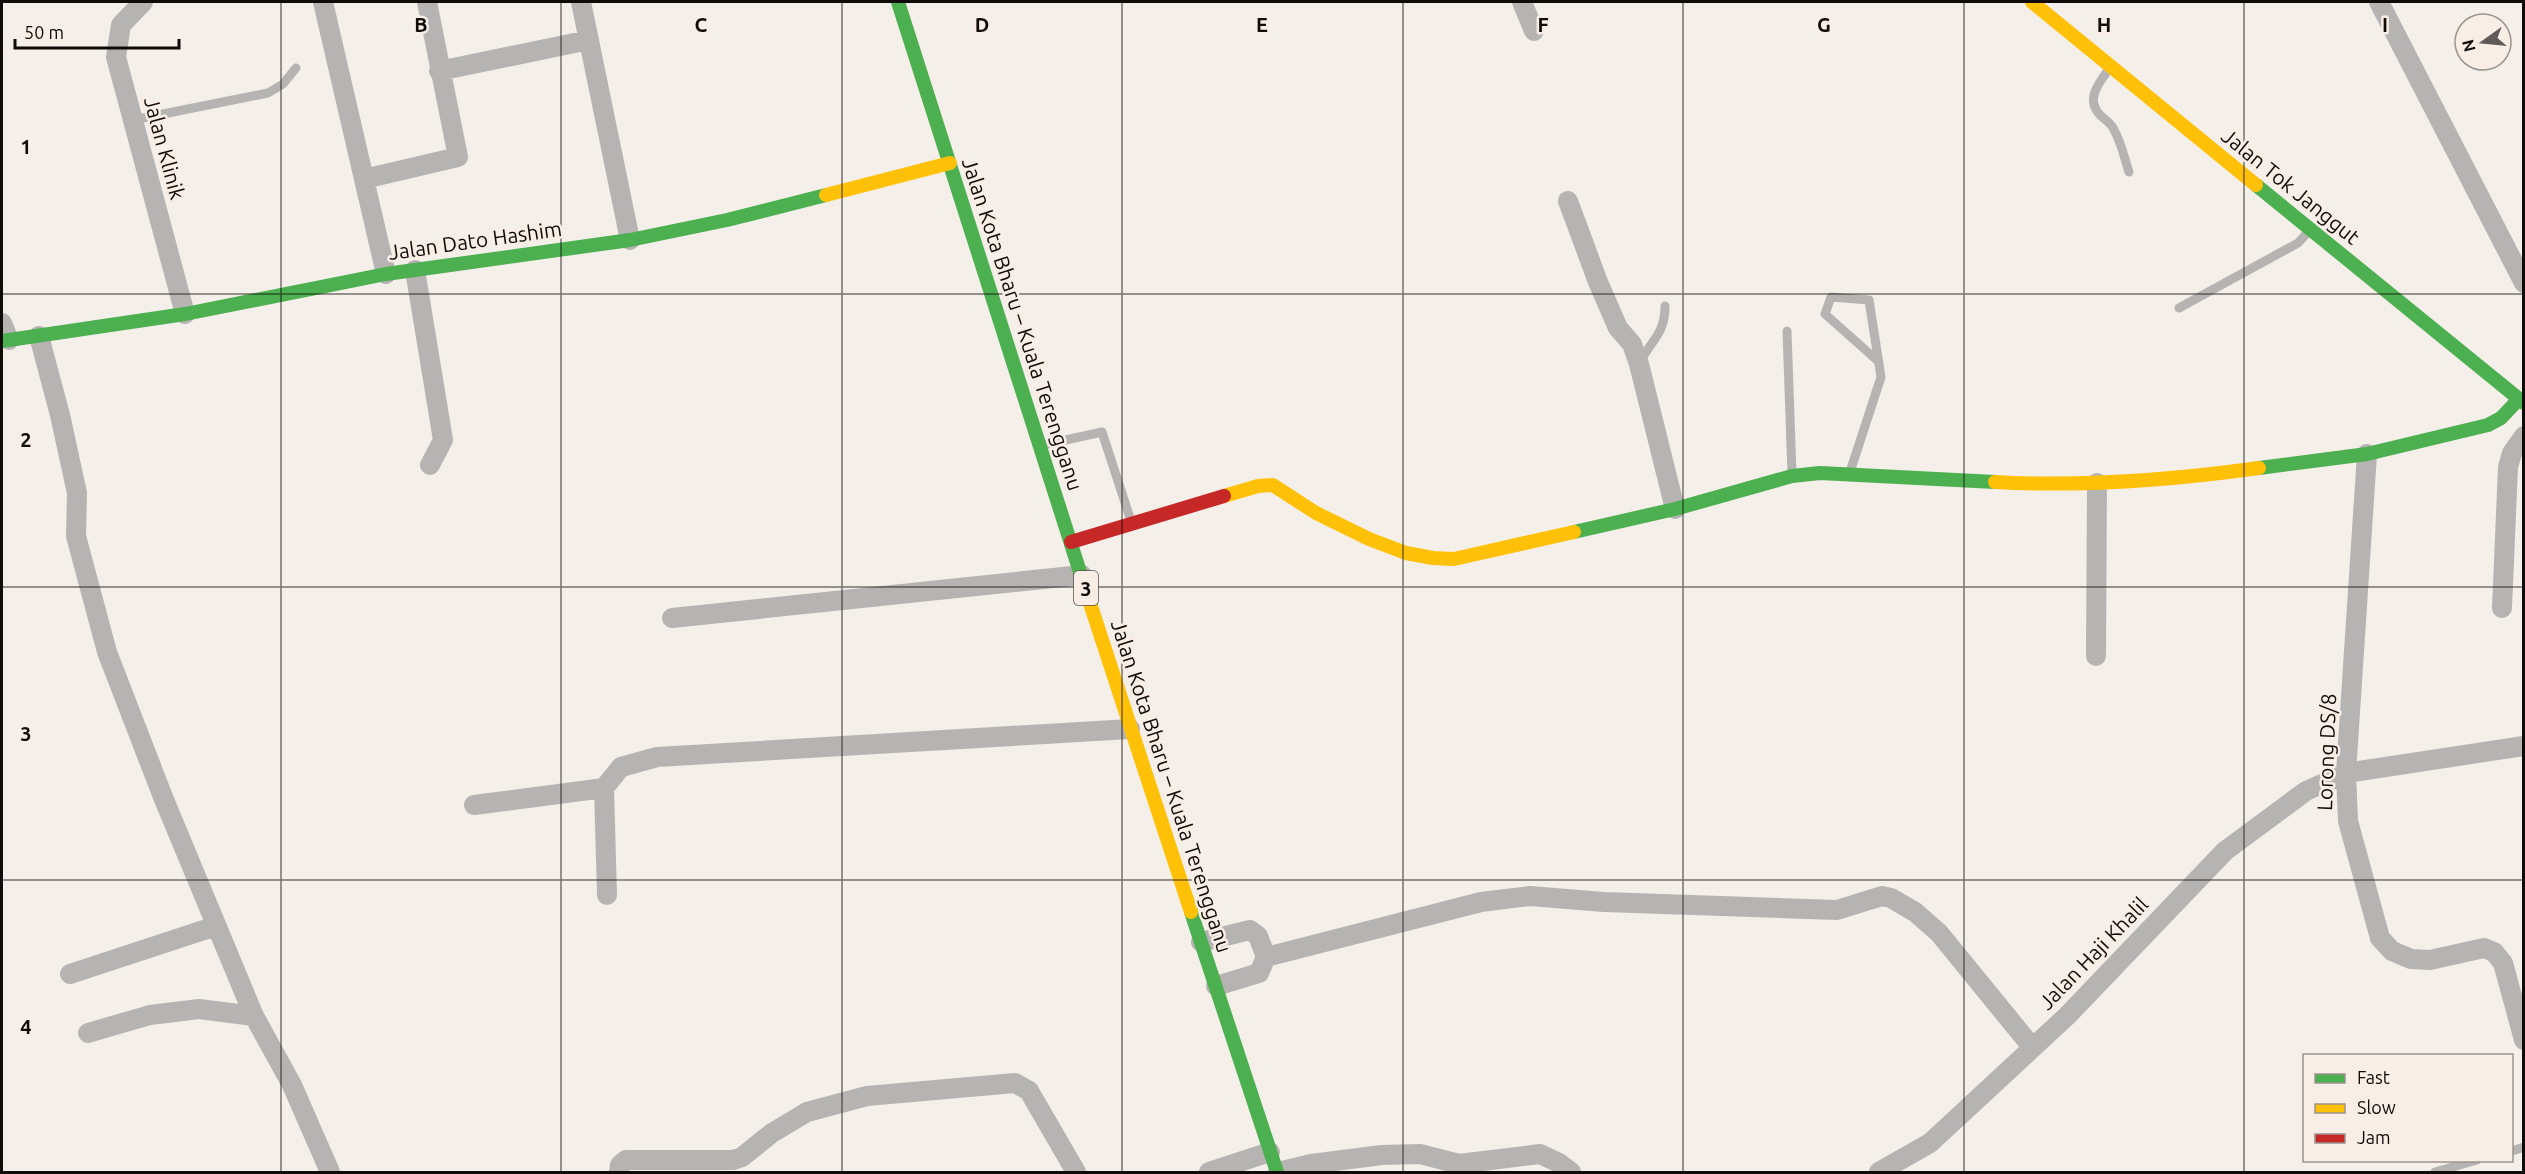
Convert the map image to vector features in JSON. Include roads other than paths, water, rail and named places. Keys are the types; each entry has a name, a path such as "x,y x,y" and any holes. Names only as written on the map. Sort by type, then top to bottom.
{"street":[{"name":"Jalan Klinik","path":"143,2 121,25 116,57 185,314"},
{"path":"323,2 386,274"},
{"path":"364,179 458,157 427,2"},
{"path":"581,2 630,240"},
{"name":"Jalan Kota Bharu – Kuala Terengganu","path":"898,2 1130,729 1277,1173"},
{"path":"1522,2 1534,30"},
{"path":"2379,2 2523,283"},
{"name":"Jalan Tok Janggut","path":"2036,3 2521,401"},
{"path":"439,71 589,40"},
{"name":"Jalan Dato Hashim","path":"4,335 39,336 185,314 386,274 630,240 727,220 950,163"},
{"path":"1568,201 1618,328 1632,344 1639,364 1675,509"},
{"path":"415,270 443,440 430,465"},
{"path":"39,336 60,415 77,493 76,536 107,652 163,797 254,1016 292,1085 330,1173"},
{"path":"1071,542 1258,486 1273,485 1283,494 1347,528 1399,551 1428,558 1454,558 1675,509 1792,476 1820,473 2006,483 2097,483 2192,477 2367,454 2488,424 2501,418 2521,401"},
{"path":"2502,608 2508,467 2512,453 2523,436"},
{"name":"Lorong DS/8","path":"2367,454 2346,773 2348,821 2380,938 2392,951 2410,959 2430,960 2484,948 2494,952 2503,963 2523,1040"},
{"path":"2096,656 2097,483"},
{"path":"672,618 1082,575"},
{"path":"607,895 604,788 621,767 657,757 1130,729"},
{"name":"Jalan Haji Khalil","path":"1879,1173 1930,1143 2067,1016 2225,851 2306,791 2346,773 2523,746"},
{"path":"474,805 604,788"},
{"path":"1266,957 1481,902 1508,898 1530,896 1604,902 1837,910 1882,896 1891,898 1916,912 1940,933 2032,1047"},
{"path":"70,974 216,927"},
{"path":"1201,942 1250,930 1258,936 1266,957 1259,973 1216,986"},
{"path":"88,1033 150,1015 199,1009 254,1016"},
{"path":"619,1173 620,1165 626,1160 733,1160 742,1157 772,1133 807,1112 867,1096 1015,1083 1029,1091 1076,1173"},
{"path":"1209,1173 1270,1152"},
{"path":"1277,1173 1311,1164 1382,1155 1420,1154 1459,1164 1540,1155 1559,1163 1571,1173"}],"lane":[{"path":"2111,66 2095,88 2093,102 2098,113 2111,124 2119,138 2129,172"},
{"path":"133,120 268,93 283,84 296,68"},
{"path":"2179,308 2298,243 2311,228"},
{"path":"1849,475 1881,377 1879,362 1869,300 1831,297 1826,314 1879,362"},
{"path":"1639,364 1649,344 1660,334 1665,320 1665,306"},
{"path":"1787,331 1792,476"},
{"path":"1040,446 1102,432 1132,525"},
{"path":"2434,1173 2473,1162"}]}
